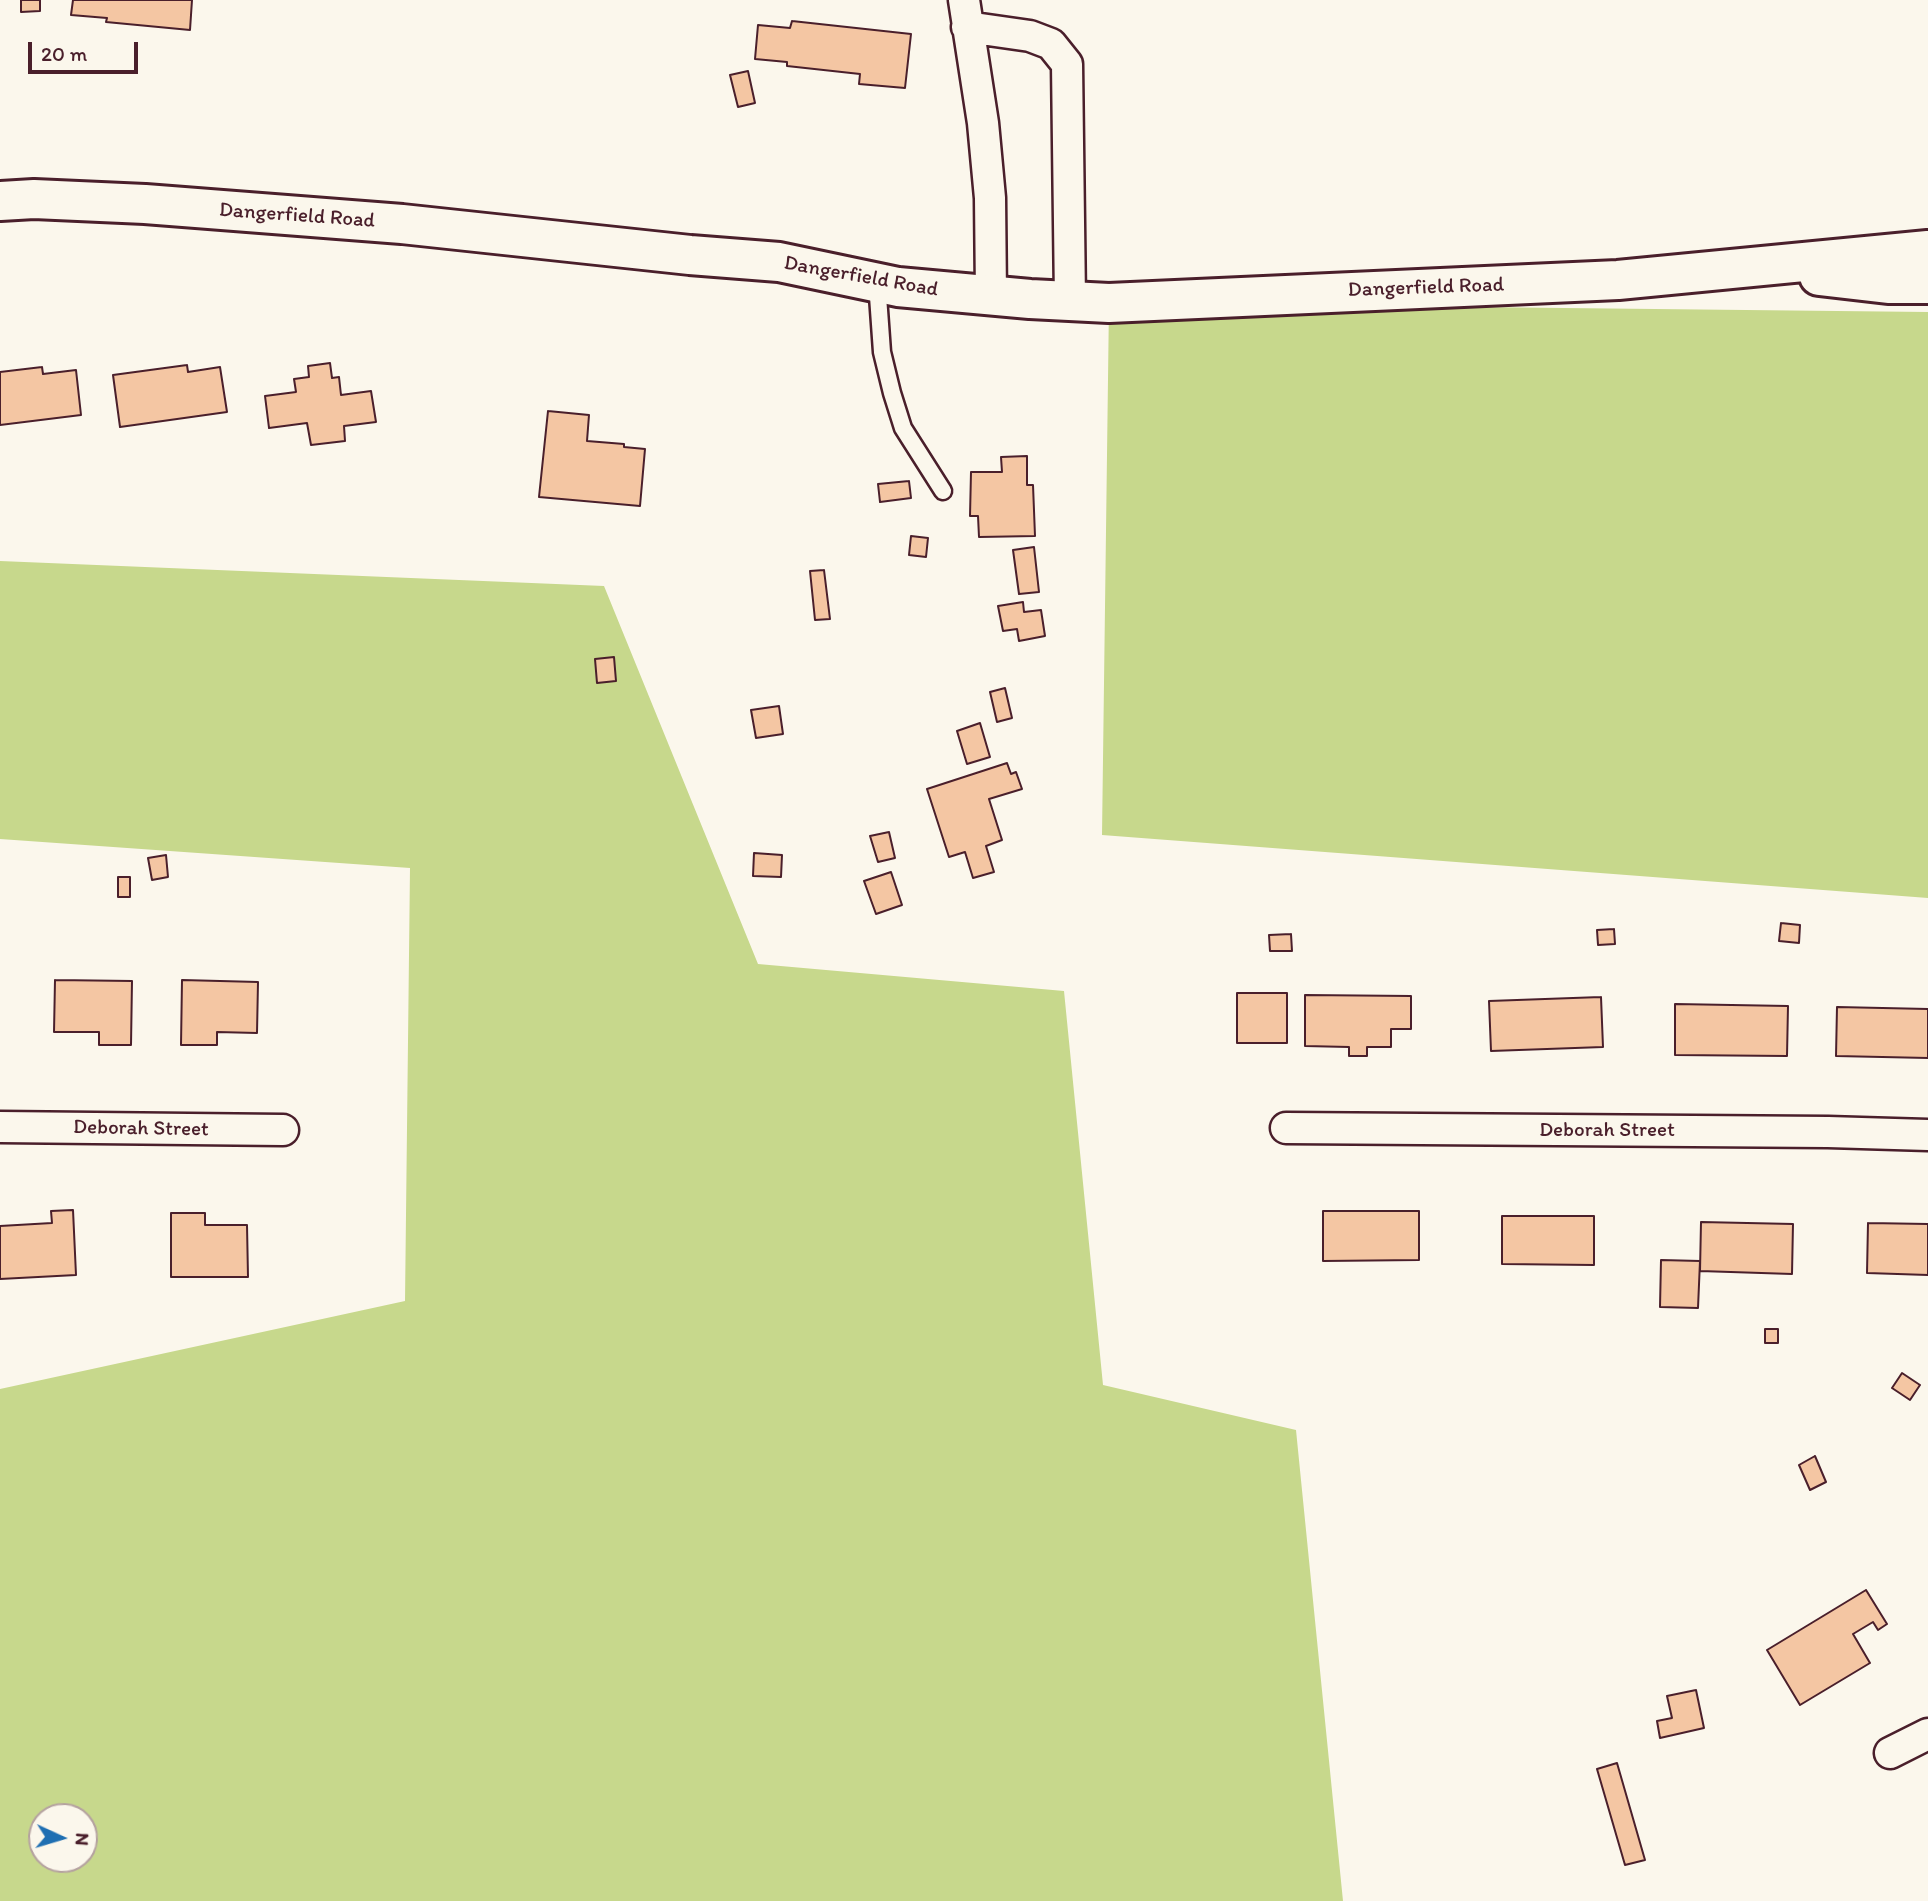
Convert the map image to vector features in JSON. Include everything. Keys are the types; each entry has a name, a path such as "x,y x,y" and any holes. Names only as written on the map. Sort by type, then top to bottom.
{"street":[{"path":"991,296 990,198 983,123 965,13 1051,44 1066,64 1069,94 1070,301"},
{"name":"Dangerfield Road","path":"0,201 34,199 145,204 402,224 779,262 898,287 1109,303 1618,280 1928,250"},
{"name":"Dangerfield Road","path":"1765,267 1846,281 1928,284"},
{"name":"Deborah Street","path":"0,1127 283,1130"},
{"name":"Deborah Street","path":"1286,1128 1928,1135"},
{"path":"1891,1753 1928,1734"}],"lane":[{"path":"877,282 882,352 903,428 943,491"}],"green space":[{"path":"1109,303 1928,312 1928,898 1102,835"},
{"path":"0,561 604,586 758,964 1064,991 1103,1385 1296,1430 1343,1901 0,1901 0,1389 405,1301 410,868 0,839"}],"building":[{"path":"21,0 40,0 40,11 21,12"},
{"path":"73,0 192,0 190,30 106,22 107,18 71,15"},
{"path":"792,21 911,34 905,88 859,84 860,74 787,66 787,62 755,59 758,25 790,28"},
{"path":"748,71 755,103 738,107 730,75"},
{"path":"330,363 332,378 339,377 341,395 371,391 376,422 344,426 345,441 311,445 307,423 269,428 265,396 296,392 294,379 309,377 308,366"},
{"path":"187,365 188,372 220,367 227,412 120,427 113,375"},
{"path":"42,367 43,374 76,370 81,415 0,425 0,372"},
{"path":"548,411 589,415 587,441 645,449 640,506 539,497"},
{"path":"1027,456 1027,485 1033,485 1035,536 979,537 978,516 970,516 971,472 1002,472 1001,457"},
{"path":"909,481 911,498 880,502 878,484"},
{"path":"911,536 928,538 926,557 909,555"},
{"path":"1034,547 1039,592 1019,594 1013,550"},
{"path":"824,570 830,619 815,620 810,571"},
{"path":"1023,602 1024,612 1041,610 1045,636 1019,641 1017,629 1003,631 998,606"},
{"path":"614,657 616,681 597,683 595,659"},
{"path":"1005,688 1012,718 997,722 990,692"},
{"path":"779,706 783,734 756,738 751,710"},
{"path":"980,723 990,757 967,764 957,731"},
{"path":"1007,763 1011,774 1016,772 1022,789 989,799 1002,840 986,846 994,872 973,878 965,852 949,857 927,789"},
{"path":"889,832 895,858 878,862 870,836"},
{"path":"754,853 782,855 781,877 753,876"},
{"path":"166,855 168,877 152,880 148,858"},
{"path":"891,872 902,905 876,914 864,881"},
{"path":"118,877 130,877 130,897 118,897"},
{"path":"1781,923 1800,925 1799,943 1779,941"},
{"path":"1614,929 1615,944 1598,945 1597,930"},
{"path":"1291,934 1292,951 1270,951 1269,935"},
{"path":"55,980 132,981 131,1045 99,1045 99,1032 54,1032"},
{"path":"182,980 258,982 257,1033 217,1032 217,1045 181,1045"},
{"path":"1237,993 1287,993 1287,1043 1237,1043"},
{"path":"1305,995 1411,996 1411,1029 1391,1029 1391,1047 1367,1047 1367,1056 1349,1056 1349,1047 1305,1046"},
{"path":"1601,997 1603,1047 1491,1051 1489,1001"},
{"path":"1675,1004 1788,1006 1787,1056 1675,1055"},
{"path":"1837,1007 1928,1009 1928,1058 1836,1056"},
{"path":"73,1210 76,1275 0,1279 0,1226 52,1223 51,1211"},
{"path":"1323,1211 1419,1211 1419,1260 1323,1261"},
{"path":"171,1213 205,1213 205,1225 247,1225 248,1277 171,1277"},
{"path":"1502,1216 1594,1216 1594,1265 1502,1264"},
{"path":"1701,1222 1793,1224 1792,1274 1700,1271"},
{"path":"1868,1223 1928,1224 1928,1275 1867,1273"},
{"path":"1661,1260 1700,1261 1698,1308 1660,1307"},
{"path":"1765,1329 1778,1329 1778,1343 1765,1343"},
{"path":"1902,1373 1920,1385 1910,1400 1892,1388"},
{"path":"1815,1456 1826,1482 1810,1490 1799,1465"},
{"path":"1866,1590 1887,1624 1878,1630 1873,1622 1853,1634 1870,1663 1800,1705 1767,1650"},
{"path":"1696,1690 1704,1728 1660,1738 1657,1721 1672,1718 1667,1696"},
{"path":"1617,1763 1645,1860 1625,1865 1597,1769"}]}
